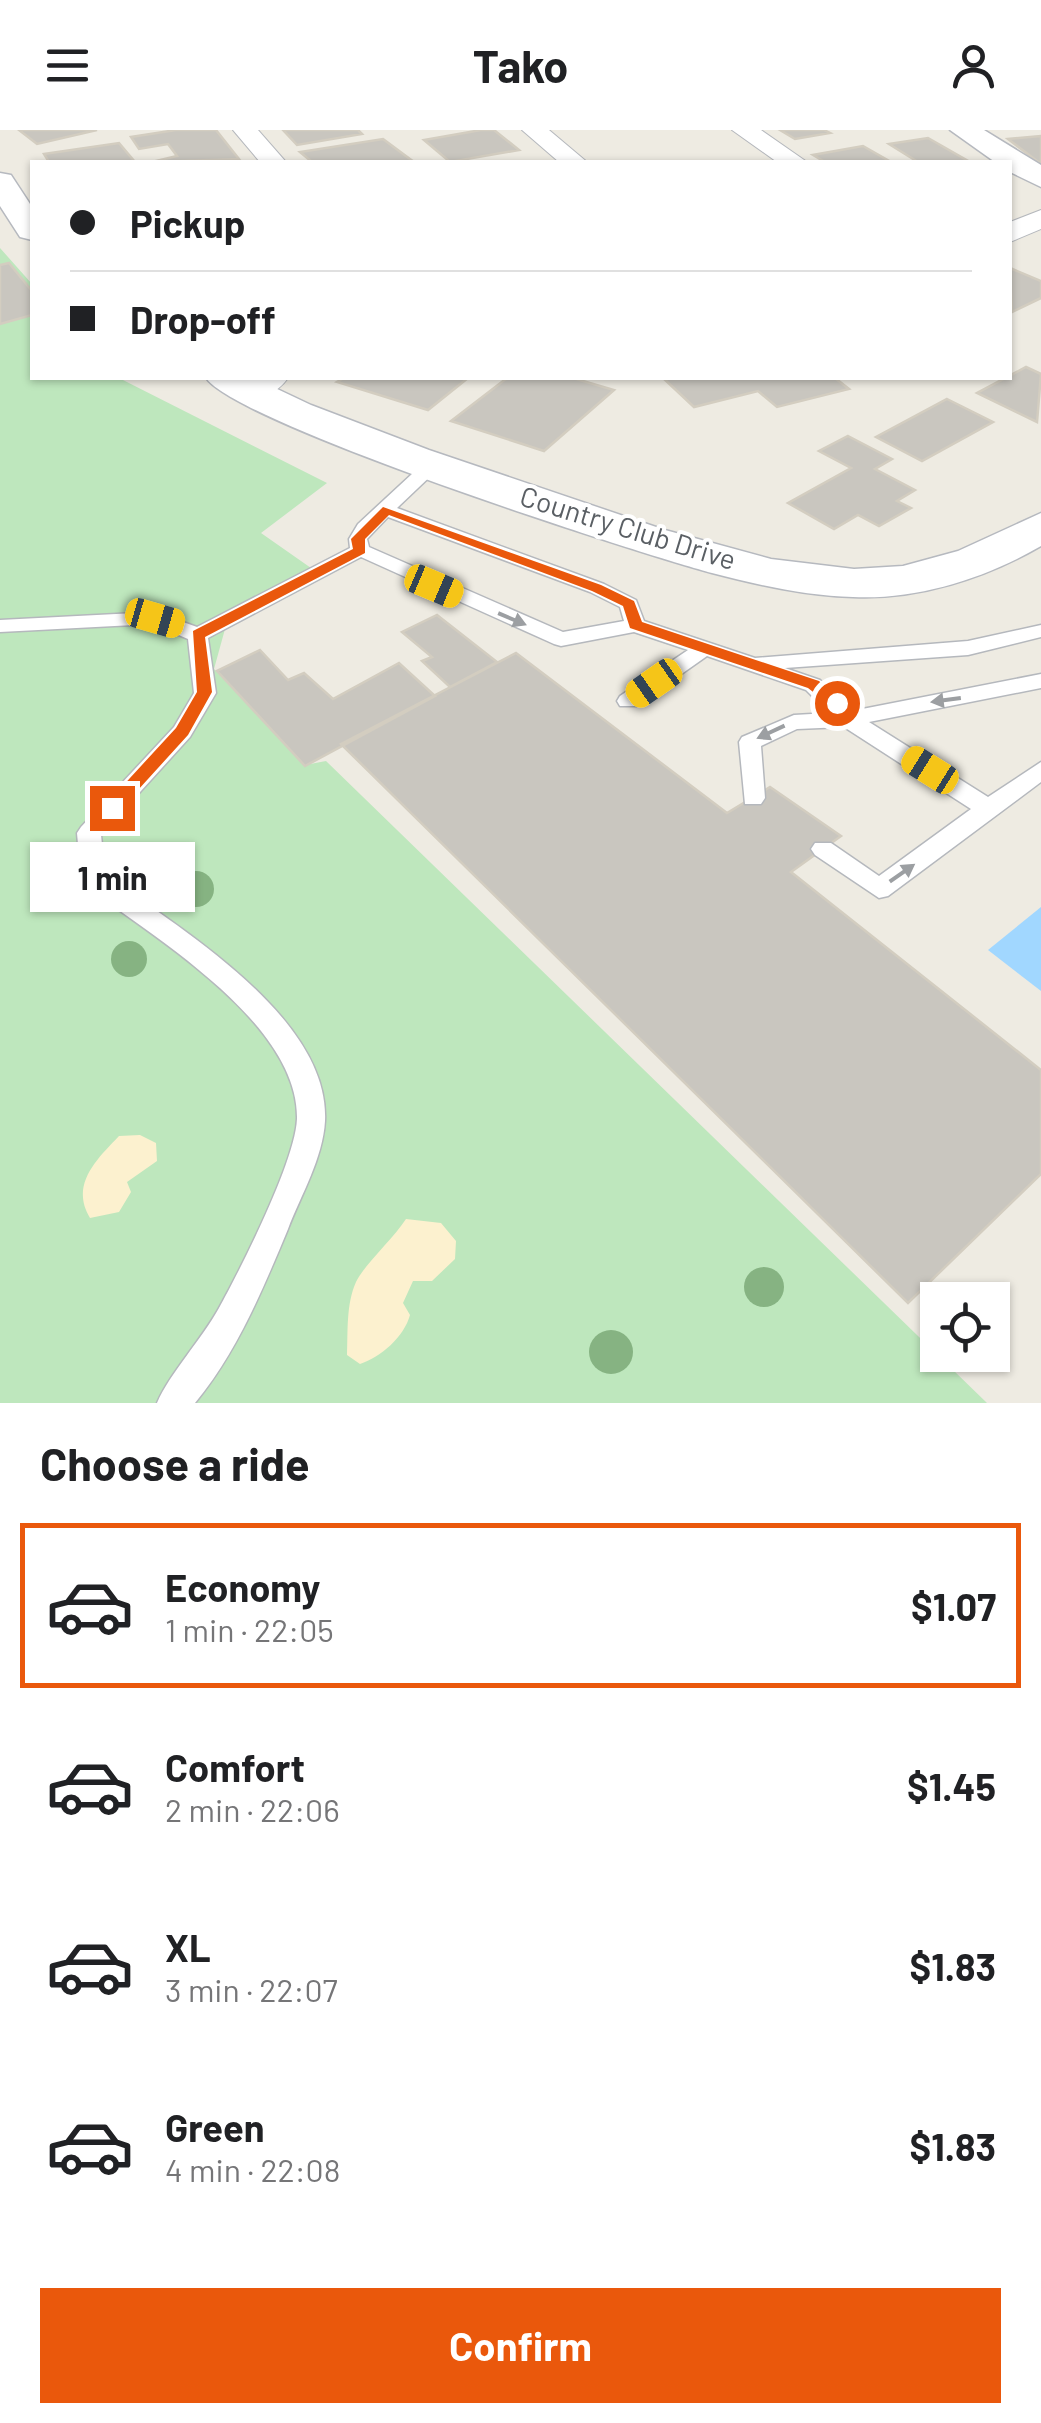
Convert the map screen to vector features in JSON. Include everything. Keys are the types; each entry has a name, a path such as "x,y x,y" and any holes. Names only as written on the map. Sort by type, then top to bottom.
{"street":[{"path":"245,130 271,160"},
{"path":"534,130 572,160"},
{"path":"744,130 791,160"},
{"path":"964,130 1041,178"},
{"path":"0,182 30,227"},
{"path":"1012,232 1041,218"},
{"name":"Country Club Drive","path":"248,382 432,465 700,555 817,580 906,580 951,570 988,556 1041,527"}],"lane":[{"path":"360,550 358,539 365,528 432,465"},
{"path":"387,510 596,588 629,604 635,625"},
{"path":"360,550 561,639 635,625 813,684 848,718 989,809"},
{"path":"0,626 155,618 198,635 360,550"},
{"path":"753,664 968,648 1041,631"},
{"path":"174,1403 192,1382 262,1254 311,1118 307,1080 276,1027 226,982 93,878 89,833 182,732 205,692 198,635"},
{"path":"628,701 706,647"},
{"path":"753,798 750,742 794,722 848,718 1041,681"},
{"path":"823,849 879,889 1041,770"}],"green space":[{"path":"0,248 30,282 30,380 123,380 327,483 261,533 321,575 225,629 214,669 305,765 326,761 920,1338 920,1372 955,1372 987,1403 0,1403"}],"sand":[{"path":"140,1135 156,1143 157,1161 127,1182 131,1192 119,1212 90,1218 83,1195 88,1174 119,1136"},
{"path":"406,1219 441,1223 456,1241 455,1259 432,1281 413,1281 403,1303 410,1315 403,1331 383,1351 360,1364 347,1355 353,1291 365,1268"}],"water":[{"path":"1041,907 1041,991 988,950"}],"building":[{"path":"19,130 97,130 37,144"},
{"path":"176,130 216,130 239,159 160,160 177,156 168,144 139,149 131,137"},
{"path":"283,130 358,130 362,134 297,145"},
{"path":"494,130 519,150 448,160 424,140"},
{"path":"780,130 824,130 830,133 795,139"},
{"path":"1041,136 1041,164 1008,139"},
{"path":"928,138 966,160 915,160 889,144"},
{"path":"383,139 411,160 310,160 300,152"},
{"path":"119,143 133,160 48,160 44,154"},
{"path":"863,146 888,160 822,160 813,155"},
{"path":"9,263 30,289 30,316 0,324 0,265"},
{"path":"1012,269 1041,281 1041,298 1012,312"},
{"path":"1026,367 1041,374 1037,422 977,393 1002,380 1012,380 1012,374"},
{"path":"340,380 466,380 428,410 337,382"},
{"path":"504,380 580,380 614,390 544,451 451,421"},
{"path":"665,380 838,380 849,389 777,407 758,391 694,407"},
{"path":"947,399 993,422 922,461 876,437"},
{"path":"848,436 892,459 875,469 915,490 897,501 911,508 879,526 858,515 834,529 788,503 851,468 819,451"},
{"path":"437,615 497,662 450,687 422,661 432,657 402,632"},
{"path":"260,650 288,680 304,673 333,699 399,663 435,696 305,766 217,671"},
{"path":"516,653 727,813 770,787 841,836 791,872 1041,1070 1041,1174 930,1282 920,1282 920,1291 908,1303 341,744"}],"route":[{"path":"112,808 182,732 205,692 198,635 360,550 358,539 365,528 387,510 596,588 629,604 635,625 813,684 837,703"}]}
